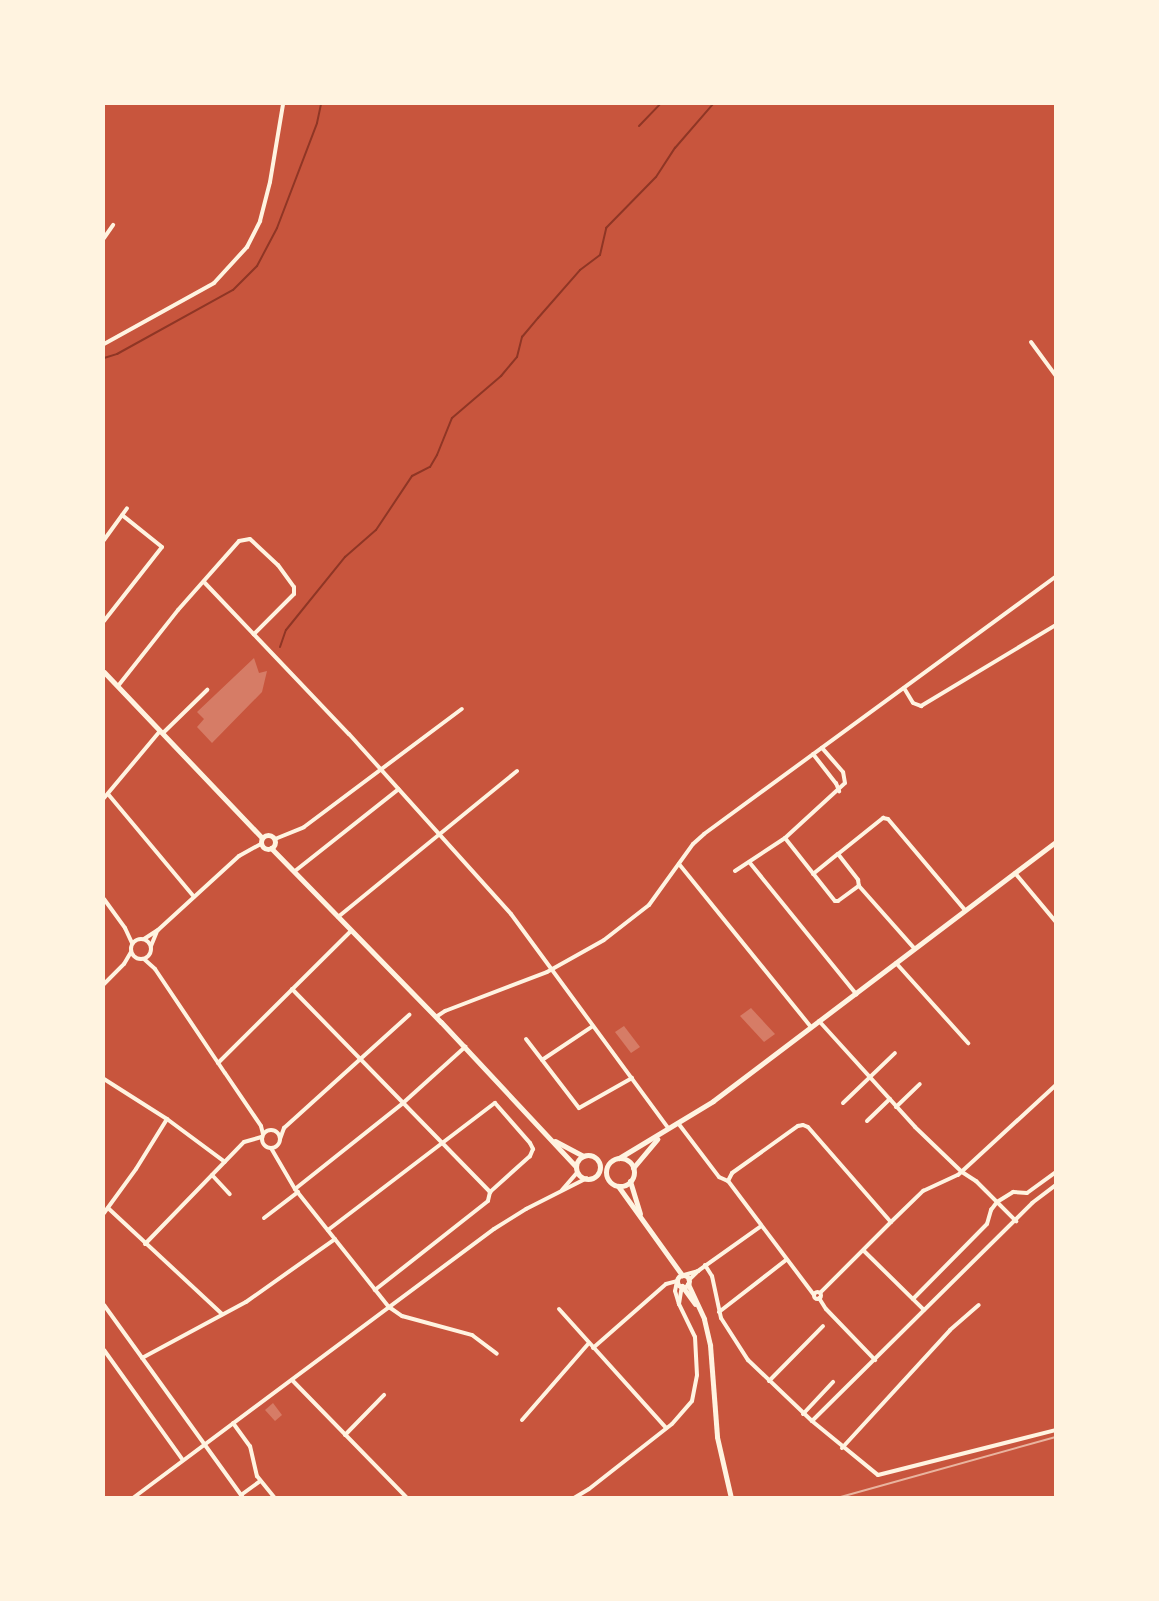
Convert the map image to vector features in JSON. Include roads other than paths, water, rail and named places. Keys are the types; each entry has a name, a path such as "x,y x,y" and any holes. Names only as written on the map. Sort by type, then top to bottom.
{"main road":[{"path":"104,672 266,849 271,848 295,871 553,1140 577,1170 587,1178 594,1176 608,1178 618,1186 667,1255 698,1307 710,1345 717,1437 731,1497"},
{"path":"261,841 270,835 274,839 271,848"},
{"path":"608,1178 606,1169 611,1162 660,1135 712,1101 1056,842"},
{"path":"641,1217 630,1181 633,1168 660,1135"},
{"path":"553,1140 583,1156 590,1155 611,1162"},
{"path":"577,1170 583,1156"},
{"path":"619,1158 628,1161 633,1168"},
{"path":"594,1176 599,1170 597,1159"},
{"path":"618,1186 630,1181"}],"street":[{"path":"104,344 214,283 247,247 260,221 270,182 283,104"},
{"path":"104,238 113,225"},
{"path":"1031,342 1056,376"},
{"path":"104,540 127,508"},
{"path":"104,621 162,547 122,515"},
{"path":"118,686 240,541 250,539 278,565 294,587 294,594 254,634"},
{"path":"436,1017 445,1011 547,972 551,967 556,967 604,940 632,920 656,897 693,844 704,834 1055,578"},
{"path":"204,582 381,769 511,914 669,1129"},
{"path":"904,688 913,703 921,706 1056,625"},
{"path":"104,798 161,732 207,690"},
{"path":"274,839 304,827 462,709"},
{"path":"735,871 785,838 839,791 845,783 843,772 822,748"},
{"path":"813,754 836,783 839,791"},
{"path":"338,917 517,771"},
{"path":"295,871 399,789"},
{"path":"108,794 194,897"},
{"path":"813,874 883,818 888,819 965,910"},
{"path":"785,838 835,901 859,886"},
{"path":"132,944 158,930 239,856 261,841"},
{"path":"838,854 858,880 859,886 915,949"},
{"path":"750,862 856,994"},
{"path":"679,864 811,1027"},
{"path":"1015,873 1056,922"},
{"path":"104,899 125,928 132,944 124,964 104,984"},
{"path":"125,928 151,946"},
{"path":"158,930 149,955 155,969 261,1126 265,1146 271,1148 278,1145"},
{"path":"218,1063 351,931"},
{"path":"131,951 155,969"},
{"path":"124,964 149,955"},
{"path":"896,963 968,1043"},
{"path":"292,989 490,1192"},
{"path":"277,1159 278,1145 284,1128 409,1015"},
{"path":"819,1021 896,1107 1016,1221"},
{"path":"542,1060 593,1026"},
{"path":"525,1039 579,1108 632,1078"},
{"path":"264,1218 403,1103 465,1047"},
{"path":"843,1103 895,1053"},
{"path":"104,1080 167,1119 225,1162"},
{"path":"896,1107 920,1084"},
{"path":"818,1294 923,1191 962,1172 1056,1085"},
{"path":"867,1121 890,1099"},
{"path":"328,1230 441,1141 455,1135 495,1102 533,1149 530,1156 490,1192 488,1201 375,1290"},
{"path":"104,1213 167,1119"},
{"path":"678,1123 719,1177 728,1181 786,1260 818,1294 826,1309 875,1360"},
{"path":"728,1181 732,1173 798,1126 803,1125 808,1127 891,1222"},
{"path":"261,1126 271,1130 280,1139"},
{"path":"145,1245 245,1141 262,1136 271,1130 284,1128"},
{"path":"271,1148 296,1190 389,1307 402,1316 472,1335 497,1354"},
{"path":"562,1190 577,1170"},
{"path":"913,1299 987,1224 991,1210 997,1202 1013,1192 1027,1193 1056,1172"},
{"path":"212,1175 230,1194"},
{"path":"133,1497 494,1229 587,1178"},
{"path":"812,1421 1016,1221 1056,1185"},
{"path":"108,1208 145,1245 222,1314"},
{"path":"593,1348 662,1286 683,1280 698,1271 761,1226"},
{"path":"142,1358 262,1292 335,1239"},
{"path":"864,1251 924,1310"},
{"path":"719,1312 786,1260"},
{"path":"705,1265 712,1276 719,1312 731,1337 748,1360 803,1414 878,1475 1056,1430"},
{"path":"574,1497 589,1489 666,1428 686,1411 692,1401 697,1382 693,1330 679,1305 683,1280"},
{"path":"104,1305 242,1496 260,1481"},
{"path":"842,1448 950,1330 980,1305"},
{"path":"559,1310 666,1428"},
{"path":"769,1382 823,1326"},
{"path":"522,1420 588,1343"},
{"path":"104,1350 182,1459"},
{"path":"292,1380 407,1497"},
{"path":"803,1414 833,1382"},
{"path":"345,1435 384,1395"},
{"path":"233,1423 250,1446 260,1481 276,1497"}],"waterway":[{"path":"104,358 117,354 233,290 257,266 277,228 317,123 321,104"},
{"path":"639,126 660,104"},
{"path":"280,647 286,630 345,557 376,530 412,476 430,467 452,418 501,376 517,357 522,337 580,270 600,255 606,228 656,177 675,148 713,104"}],"railway":[{"path":"837,1498 1056,1437"}]}
